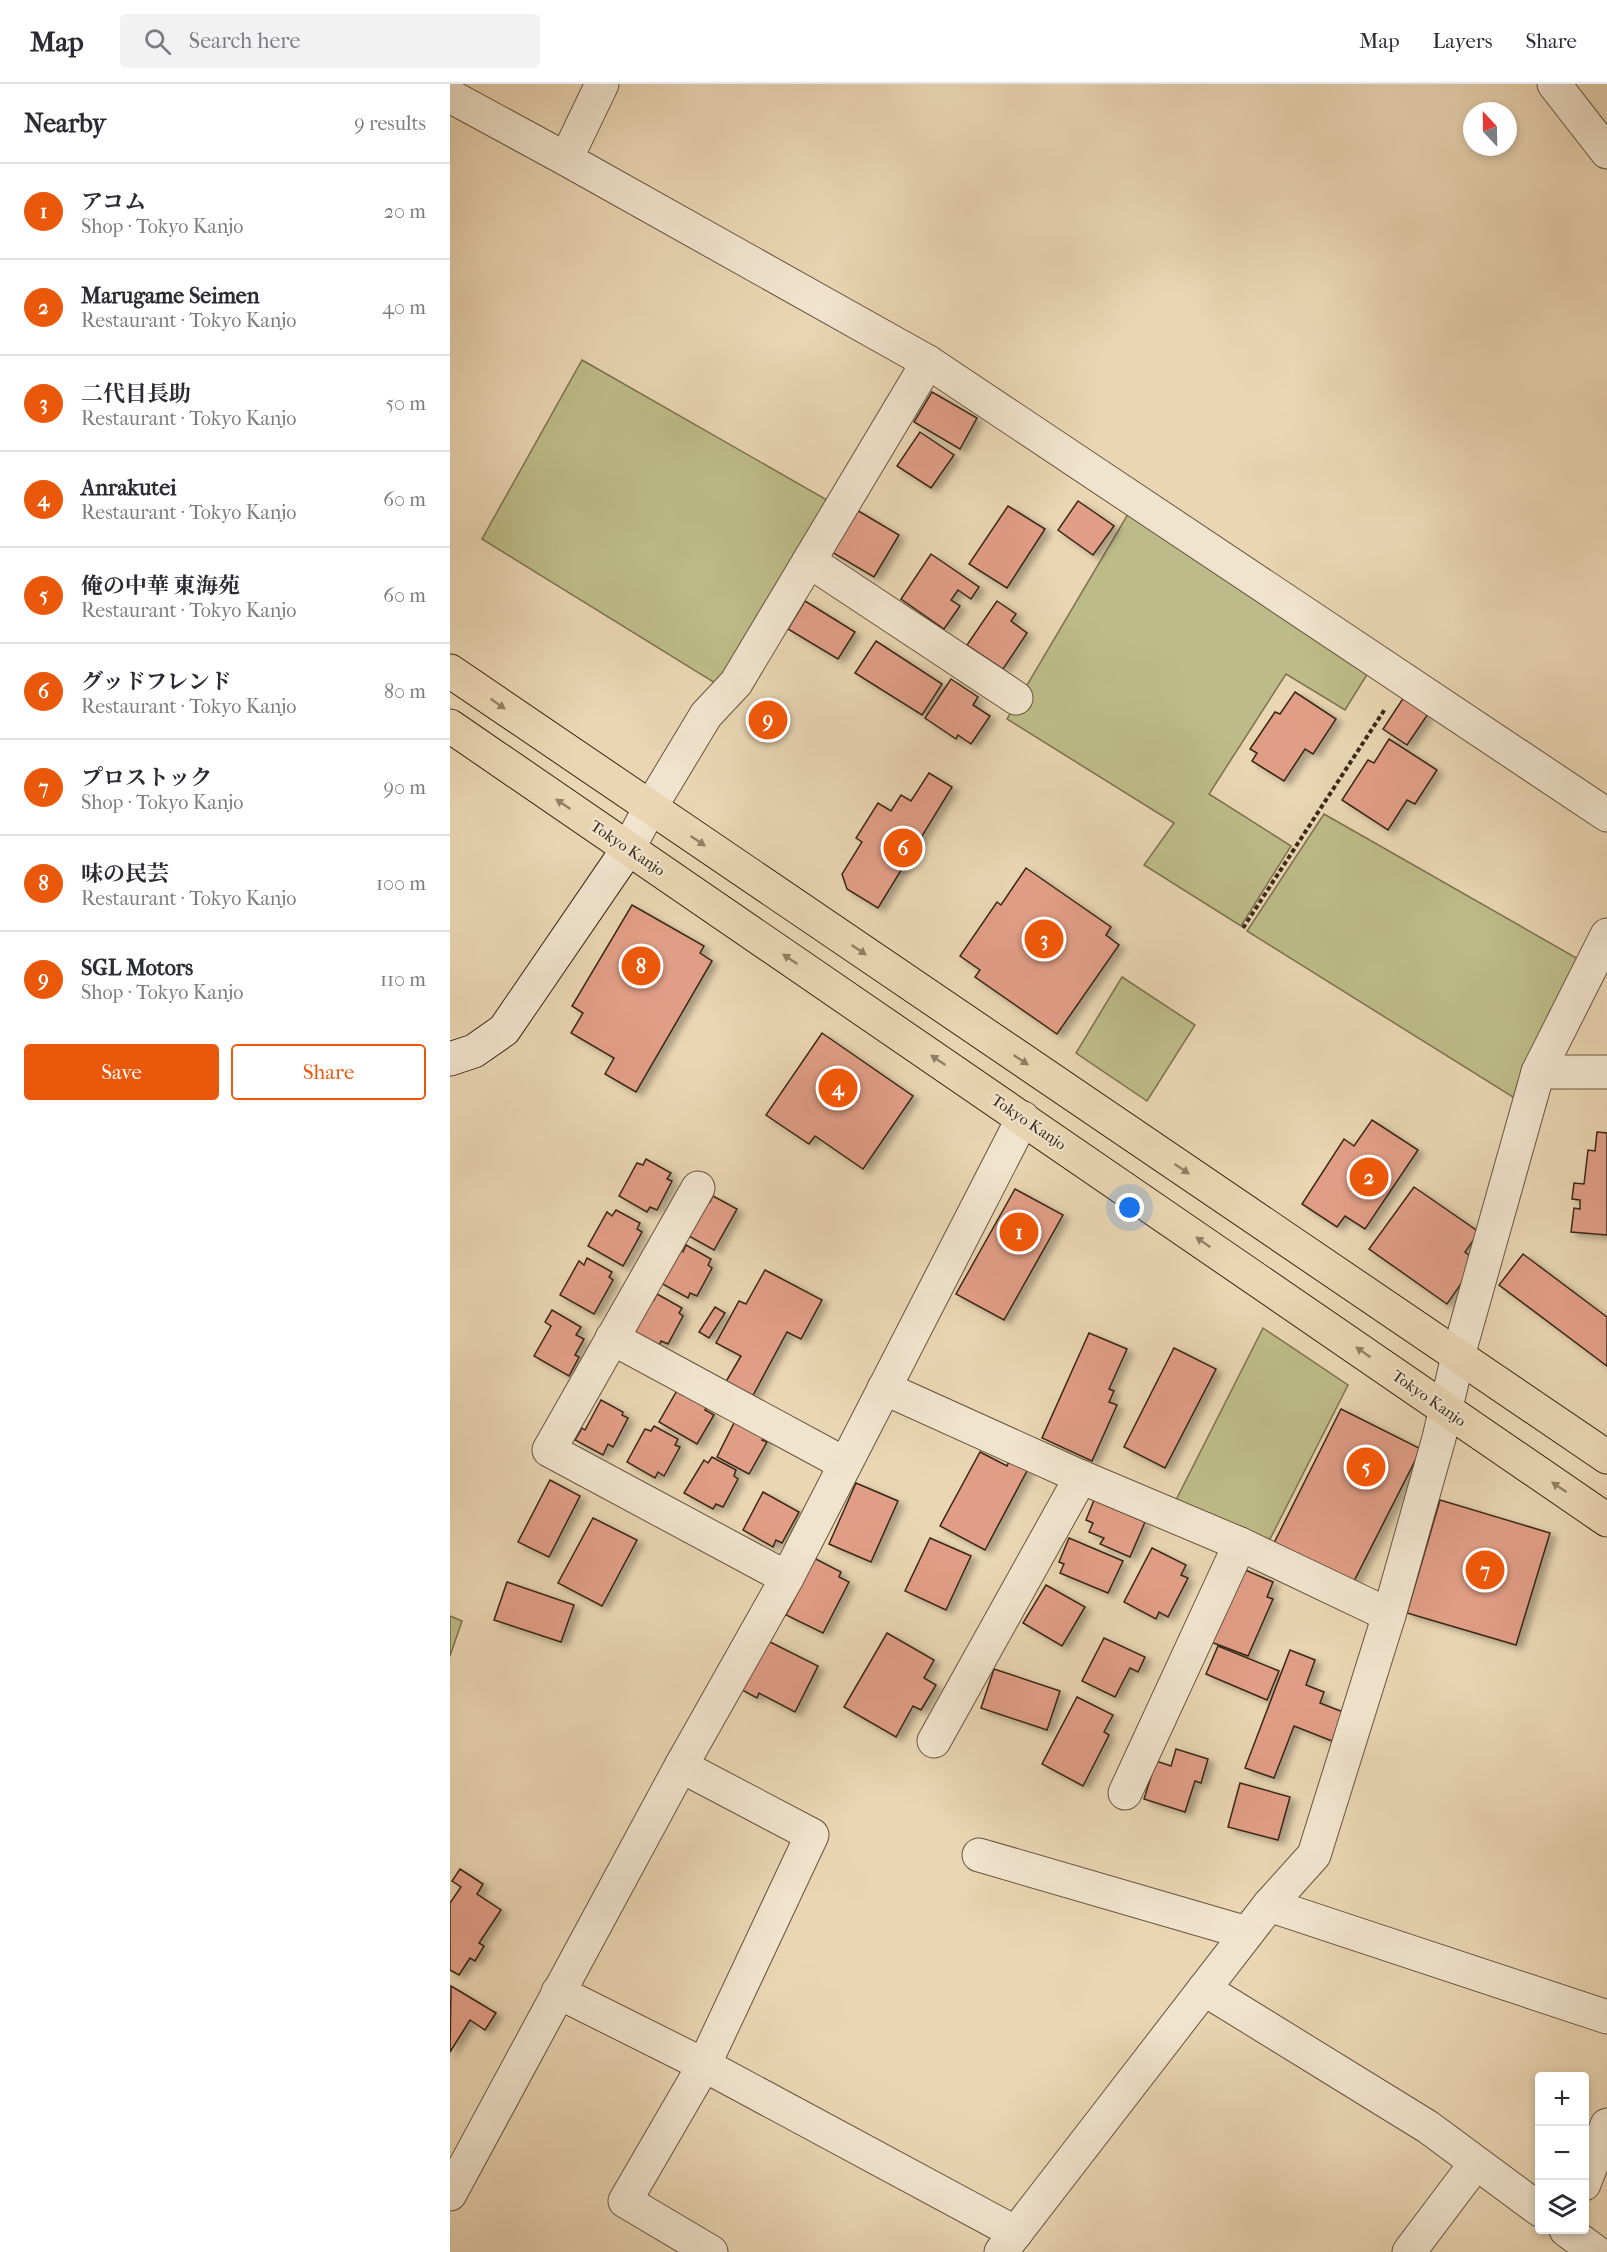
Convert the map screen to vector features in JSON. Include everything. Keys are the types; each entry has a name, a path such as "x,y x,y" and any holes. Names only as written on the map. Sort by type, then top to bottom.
{"highway":[{"path":"450,671 1607,1457"},
{"name":"Tokyo Kanjo","path":"450,726 1607,1520"}],"street":[{"path":"566,159 603,84"},
{"path":"1554,84 1607,152"},
{"path":"450,96 928,362 1607,815"},
{"path":"450,1059 474,1052 504,1030 628,849 706,715 736,683 928,362"},
{"path":"809,561 1016,698"},
{"path":"558,1992 704,2066 1009,2243 1269,1905 1314,1855 1389,1615 1446,1409 1458,1356 1538,1072 1607,935"},
{"path":"1538,1072 1607,1072"},
{"path":"450,2194 681,1766 788,1578 1023,1118"},
{"path":"698,1188 549,1450 788,1578"},
{"path":"612,1338 845,1464"},
{"path":"884,1388 1082,1477 1240,1544 1389,1615"},
{"path":"934,1741 1082,1477"},
{"path":"1125,1793 1240,1544"},
{"path":"681,1766 812,1835 704,2066 625,2201 711,2252"},
{"path":"979,1855 1247,1933"},
{"path":"1269,1905 1607,2017"},
{"path":"1204,1989 1428,2127 1535,2207"},
{"path":"1586,2180 1607,2125"},
{"path":"1409,2252 1476,2163"},
{"path":"1571,2234 1596,2252"}],"path":[{"path":"1244,928 1404,679"}],"shaded area":[{"path":"582,360 834,504 729,677 715,683 482,539"},
{"path":"1128,514 1368,673 1345,710 1286,674 1209,794 1291,846 1241,926 1144,865 1174,823 1007,719"},
{"path":"1324,814 1580,960 1516,1099 1247,931"},
{"path":"1122,977 1195,1025 1147,1101 1076,1053"},
{"path":"1263,1328 1348,1385 1266,1547 1174,1504"},
{"path":"450,1616 462,1621 450,1656"}],"building":[{"path":"932,392 977,418 960,449 914,422"},
{"path":"920,432 954,455 931,488 897,466"},
{"path":"1078,501 1114,526 1093,555 1058,530"},
{"path":"1008,506 1045,529 1007,588 969,564"},
{"path":"855,509 899,535 874,577 830,551"},
{"path":"931,554 979,587 971,599 958,590 951,600 960,606 944,629 901,599"},
{"path":"805,601 855,632 838,659 788,629"},
{"path":"997,601 1016,614 1011,621 1027,633 1003,669 967,645"},
{"path":"876,641 942,684 922,715 855,673"},
{"path":"951,679 978,697 973,705 990,716 971,744 958,735 956,739 925,718"},
{"path":"1295,692 1336,719 1313,754 1305,749 1284,781 1252,761 1257,753 1250,749 1275,712 1280,714"},
{"path":"1404,697 1428,714 1407,745 1383,729"},
{"path":"1389,739 1437,770 1415,804 1407,800 1388,830 1342,800 1368,760 1374,763"},
{"path":"929,773 952,787 878,908 847,889 842,874 862,842 856,838 878,803 891,811 901,795 911,801"},
{"path":"1026,868 1111,927 1106,935 1119,945 1057,1034 975,977 980,970 960,956 997,902 1001,905"},
{"path":"632,905 704,946 700,953 712,961 636,1092 605,1074 614,1058 571,1033 583,1013 572,1006"},
{"path":"822,1033 913,1096 863,1169 815,1136 809,1144 766,1115"},
{"path":"1372,1120 1418,1150 1365,1229 1345,1216 1337,1227 1302,1204 1344,1139 1354,1146"},
{"path":"1597,1132 1607,1133 1607,1235 1571,1232 1574,1208 1580,1209 1580,1200 1572,1199 1574,1183 1584,1184 1588,1150 1595,1151"},
{"path":"646,1159 671,1173 667,1179 672,1181 657,1210 650,1207 647,1212 619,1196 637,1163 643,1165"},
{"path":"1414,1187 1479,1232 1465,1252 1471,1257 1463,1281 1447,1304 1369,1249"},
{"path":"1015,1189 1063,1215 1004,1320 956,1294"},
{"path":"713,1196 737,1209 714,1250 687,1235 706,1200 710,1202"},
{"path":"616,1210 640,1223 637,1229 642,1232 623,1266 588,1246 607,1212 612,1216"},
{"path":"686,1245 711,1259 708,1265 712,1268 697,1296 690,1293 688,1298 659,1282 677,1248 683,1252"},
{"path":"1523,1254 1607,1317 1607,1366 1499,1285"},
{"path":"587,1258 612,1272 609,1277 613,1280 594,1314 560,1295 579,1261 584,1265"},
{"path":"765,1270 822,1300 801,1339 787,1332 751,1399 724,1385 741,1356 716,1343 739,1301 746,1304"},
{"path":"657,1294 682,1308 679,1313 683,1316 668,1344 661,1341 659,1346 630,1330 649,1297 654,1300"},
{"path":"715,1307 725,1313 709,1338 699,1332"},
{"path":"552,1310 581,1327 576,1335 584,1339 575,1355 579,1357 569,1376 534,1356 551,1326 545,1322"},
{"path":"1089,1333 1127,1349 1109,1389 1114,1391 1109,1402 1117,1405 1092,1461 1042,1438"},
{"path":"1174,1348 1216,1369 1165,1468 1124,1447"},
{"path":"679,1387 709,1403 705,1410 714,1415 697,1444 659,1422"},
{"path":"601,1400 623,1412 622,1415 628,1418 613,1447 608,1444 603,1455 575,1440 582,1428 585,1430"},
{"path":"1341,1409 1421,1449 1353,1583 1274,1543"},
{"path":"737,1417 766,1433 762,1440 767,1442 749,1474 717,1457"},
{"path":"654,1426 678,1439 675,1445 680,1447 664,1476 658,1472 655,1478 627,1462 645,1429 651,1431"},
{"path":"980,1452 1007,1466 1010,1459 1028,1469 985,1550 940,1526"},
{"path":"712,1457 736,1470 734,1476 738,1479 723,1507 716,1504 713,1509 684,1493 704,1460 708,1463"},
{"path":"550,1480 580,1496 549,1557 518,1542"},
{"path":"856,1483 898,1501 871,1562 829,1544"},
{"path":"763,1492 799,1512 782,1543 776,1540 773,1547 743,1530"},
{"path":"1094,1500 1145,1522 1130,1557 1100,1544 1104,1538 1089,1532 1093,1523 1086,1520"},
{"path":"1440,1500 1550,1533 1516,1645 1407,1613"},
{"path":"593,1518 637,1540 602,1606 558,1583"},
{"path":"930,1538 971,1556 946,1610 905,1591"},
{"path":"1069,1538 1123,1561 1108,1593 1060,1573 1064,1564 1059,1562"},
{"path":"1152,1548 1186,1565 1181,1575 1188,1578 1168,1617 1159,1612 1156,1619 1124,1602"},
{"path":"812,1557 841,1572 839,1577 849,1582 823,1633 786,1615 794,1600 791,1599"},
{"path":"1243,1569 1273,1582 1267,1597 1273,1599 1248,1656 1211,1642"},
{"path":"507,1582 574,1605 561,1642 494,1620"},
{"path":"1046,1585 1085,1607 1062,1646 1023,1623"},
{"path":"887,1633 934,1660 924,1678 936,1685 921,1710 913,1706 896,1737 844,1707"},
{"path":"1104,1638 1145,1657 1138,1672 1130,1668 1115,1697 1082,1681"},
{"path":"768,1641 818,1666 795,1712 759,1693 757,1698 742,1690"},
{"path":"1218,1646 1279,1671 1267,1700 1206,1674"},
{"path":"1290,1650 1315,1660 1306,1685 1324,1692 1320,1703 1343,1712 1332,1741 1294,1726 1274,1778 1245,1768"},
{"path":"994,1669 1060,1691 1047,1730 981,1708"},
{"path":"1077,1697 1113,1715 1104,1732 1109,1735 1083,1786 1042,1764"},
{"path":"1176,1749 1208,1759 1201,1783 1195,1781 1185,1812 1144,1799 1156,1761 1171,1766"},
{"path":"1240,1783 1290,1797 1278,1840 1228,1827"},
{"path":"460,1869 483,1884 477,1894 501,1910 479,1943 484,1946 475,1961 470,1958 459,1975 450,1970 450,1903 461,1887 452,1881"},
{"path":"451,1986 496,2013 485,2030 470,2020 450,2052"}],"place":[{"name":"SGL Motors","path":"768,720"},
{"name":"グッドフレンド","path":"903,848"},
{"name":"二代目長助","path":"1044,939"},
{"name":"味の民芸","path":"641,966"},
{"name":"Anrakutei","path":"838,1088"},
{"name":"Marugame Seimen","path":"1369,1177"},
{"name":"アコム","path":"1019,1232"},
{"name":"俺の中華 東海苑","path":"1366,1467"},
{"name":"プロストック","path":"1485,1570"}]}
